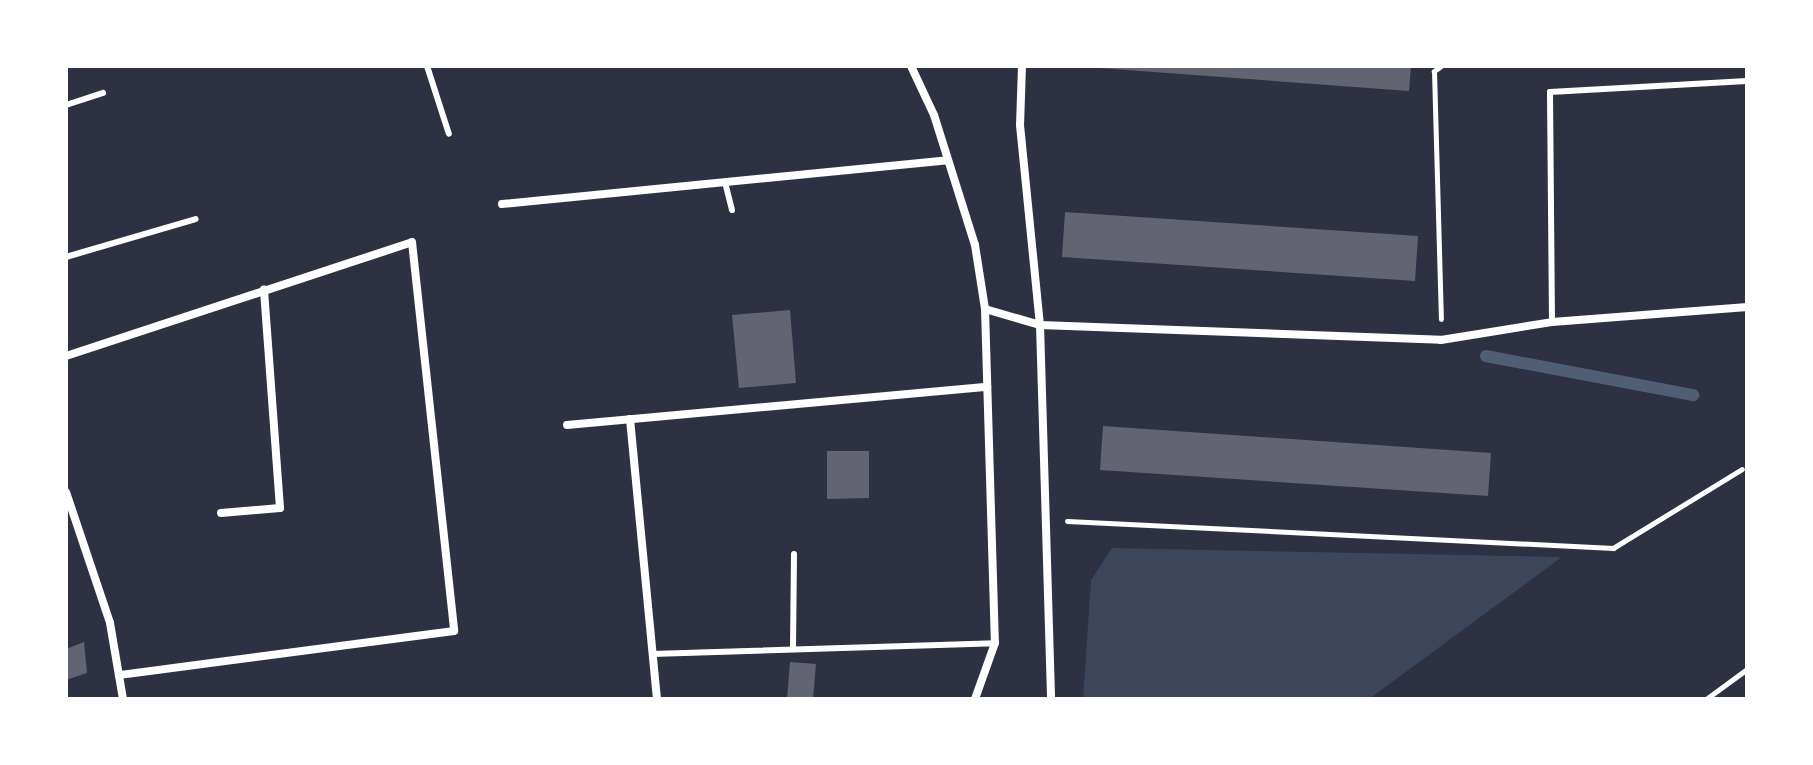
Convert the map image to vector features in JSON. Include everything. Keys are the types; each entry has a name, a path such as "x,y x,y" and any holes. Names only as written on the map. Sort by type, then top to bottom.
{"street":[{"path":"911,66 948,160 975,245 985,309 995,643 975,699"},
{"path":"1022,66 1020,125 1040,325 1051,699"},
{"path":"502,204 948,160"},
{"path":"66,356 412,242 454,631 119,675"},
{"path":"221,513 280,508 264,290"},
{"path":"985,309 1040,325 1441,340 1552,322 1747,307"},
{"path":"567,425 987,387"},
{"path":"630,419 657,699"},
{"path":"66,492 110,623 123,699"}],"lane":[{"path":"427,66 449,134"},
{"path":"1552,322 1550,92 1747,81"},
{"path":"66,105 103,93"},
{"path":"725,182 732,210"},
{"path":"66,257 196,219"},
{"path":"793,649 794,554"},
{"path":"652,654 995,643"}],"path":[{"path":"1441,66 1434,71 1441,340"},
{"path":"1046,520 1613,548 1742,469"},
{"path":"1706,699 1747,669"}],"shaded area":[{"path":"1112,548 1562,557 1369,699 1083,699 1091,580"}],"building":[{"path":"1073,66 1411,66 1409,91"},
{"path":"1065,212 1418,236 1415,281 1062,257"},
{"path":"790,310 796,383 739,388 732,315"},
{"path":"1103,426 1491,453 1488,496 1100,470"},
{"path":"827,451 869,451 869,498 827,499"},
{"path":"84,642 87,673 66,680 66,649"},
{"path":"790,662 816,664 813,699 787,699"}],"waterway":[{"path":"1486,356 1693,395"}]}
